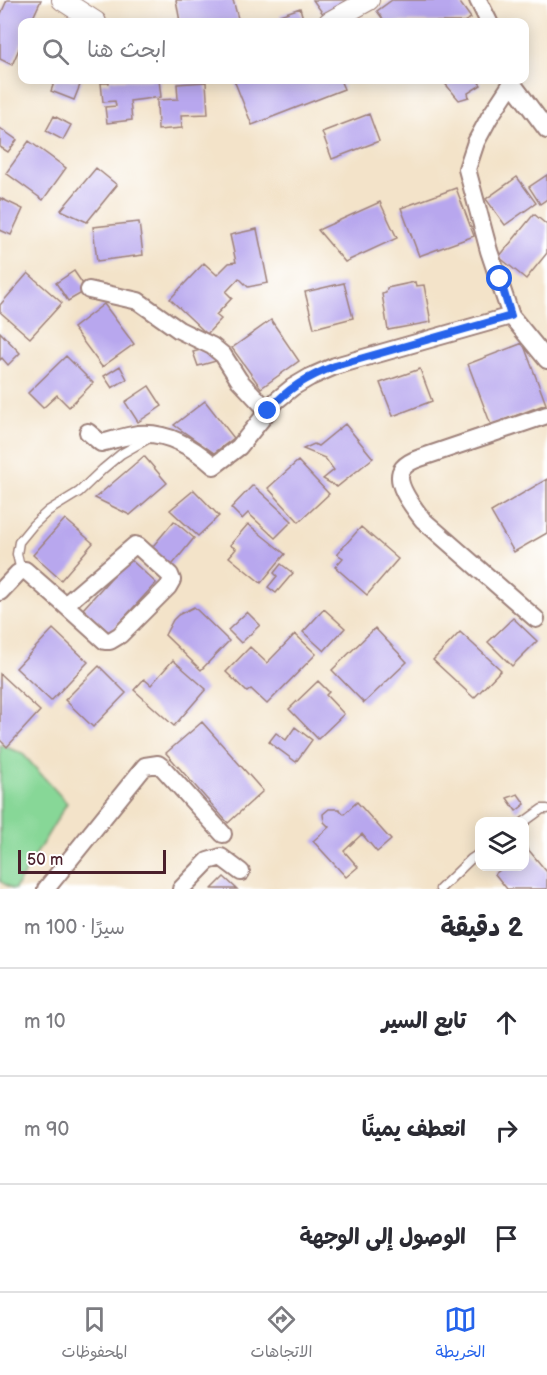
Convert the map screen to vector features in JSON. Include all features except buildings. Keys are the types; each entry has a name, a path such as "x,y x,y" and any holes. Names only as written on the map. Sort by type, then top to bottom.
{"street":[{"path":"63,0 90,18"},
{"path":"336,18 369,0"},
{"path":"478,0 487,18"},
{"path":"509,84 477,142 467,169 489,251 511,316 547,360"},
{"path":"513,84 547,130"},
{"path":"88,290 138,301 179,330 212,346 223,355 239,380 268,411"},
{"path":"88,432 101,443 138,434 156,434 176,440 197,451 214,466 239,447 278,400 293,387 318,373 335,366 511,316"},
{"path":"536,619 423,520 408,500 400,477 402,469 408,463 547,415"},
{"path":"0,592 21,571 27,571 105,641 110,641 120,635 172,580 170,575 135,545 65,605"},
{"path":"46,889 145,766 162,767 223,834"},
{"path":"181,889 208,861 221,857 241,872"}],"lane":[{"path":"21,571 17,554 19,542 33,525 48,511 79,492 121,454 156,434"},
{"path":"529,819 547,808"},
{"path":"440,889 475,856"}],"green space":[{"path":"0,745 22,753 67,803 15,889 0,881"}],"route":[{"path":"268,411 293,387 335,366 511,316 500,279"}]}
